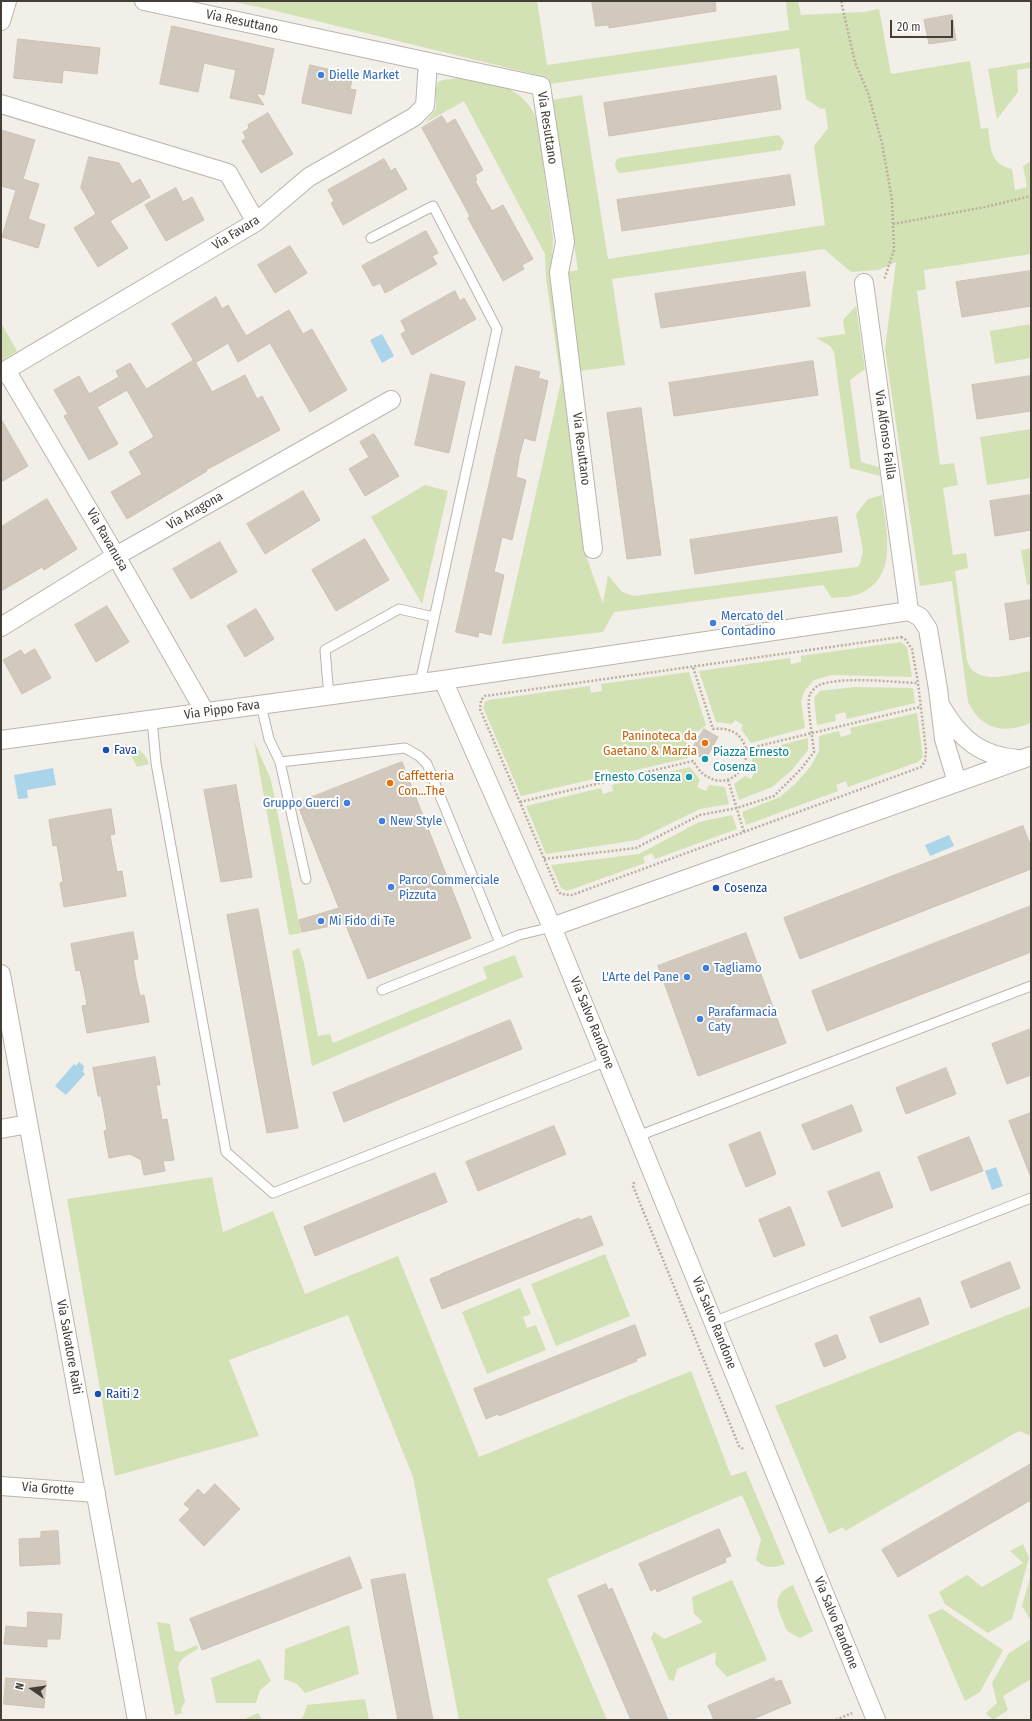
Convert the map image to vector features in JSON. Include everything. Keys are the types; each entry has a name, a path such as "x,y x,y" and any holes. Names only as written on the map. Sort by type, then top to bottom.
{"street":[{"path":"1,21 7,1"},
{"name":"Via Resuttano","path":"144,1 541,86 565,242 559,273 593,549"},
{"name":"Via Favara","path":"3,371 256,222 309,177 414,117 425,106 428,62"},
{"path":"1,104 228,173 256,222"},
{"name":"Via Alfonso Failla","path":"864,283 909,611"},
{"name":"Via Ravanusa","path":"3,371 116,556 205,712"},
{"name":"Via Aragona","path":"1,627 116,556 390,400"},
{"path":"909,611 920,617 928,629 944,739 957,782"},
{"name":"Via Pippo Fava","path":"1,740 443,680 909,611"},
{"name":"Via Salvo Randone","path":"443,680 552,927 608,1062 873,1719"},
{"path":"940,705 951,723 972,744 987,753 1004,758 1026,758"},
{"path":"552,927 1026,758"},
{"name":"Via Salvatore Raiti","path":"1,974 137,1720"},
{"path":"1,1129 28,1124"},
{"name":"Via Grotte","path":"1,1486 96,1493"}],"lane":[{"path":"371,238 433,206 497,329 420,683"},
{"path":"329,696 325,650 398,609 434,617"},
{"path":"261,705 269,739 280,762 306,879"},
{"path":"152,719 156,763 226,1152 273,1193 608,1062"},
{"path":"280,762 405,748 419,756 427,764 500,943"},
{"path":"382,990 518,935 552,927"},
{"path":"638,1136 1031,986"},
{"path":"713,1322 1031,1198"}],"path":[{"path":"841,1 855,62 868,93 882,143 892,200 894,250 885,279 867,308"},
{"path":"893,224 985,207 1031,196"},
{"path":"901,638 905,639 912,649 918,683 926,755 925,761 921,767 572,895 561,894 558,891 480,709 481,700 485,696 901,638"},
{"path":"520,802 693,761 702,773 714,780 728,780 738,773 745,762 746,749 742,741 733,732 720,728 713,729 693,667"},
{"path":"539,859 636,848 700,815 737,808 774,796 801,769 814,752 813,733 808,702 810,693 817,685 830,682 854,681 922,683"},
{"path":"746,749 920,707"},
{"path":"728,780 744,832"}],"green space":[{"path":"229,1 537,1 547,65 789,30 786,1 798,1 801,15 864,12 879,9 891,74 970,61 981,129 988,128 992,154 995,159 1004,167 1012,169 1015,190 1027,187 1023,166 1031,161 1031,254 924,270 926,289 917,291 940,465 954,463 958,485 943,488 953,555 966,553 968,568 955,571 967,661 972,669 978,674 986,676 1004,676 1031,671 1031,723 1002,729 987,724 980,719 968,702 952,581 920,586 885,349 896,262 878,270 851,272 824,249 612,279 625,365 580,371 567,272 578,270 552,100 582,95 608,259 825,225 814,146 828,128 825,108 821,109 806,99 799,48 550,84 549,78 268,9"},
{"path":"1031,62 1031,68 1017,70 1018,92 997,119 988,69"},
{"path":"458,78 496,84 517,93 533,111 538,123 553,239 551,278 586,555 603,604 608,575 622,592 634,596 857,567 860,564 863,551 856,514 868,499 882,495 887,534 887,548 886,560 876,583 861,593 854,596 845,597 832,598 823,585 614,612 603,632 502,644 561,382 546,278 545,254 464,101 425,123 436,109 436,88 438,82"},
{"path":"779,135 784,142 781,150 621,173 618,172 615,166 616,160 619,158"},
{"path":"856,306 865,369 850,380 861,462 879,467 880,476 850,468 834,352 830,346 816,338 845,334 843,320"},
{"path":"1,323 17,351 1,361"},
{"path":"1031,324 1031,358 995,364 990,331"},
{"path":"1031,429 1031,478 987,485 980,437"},
{"path":"425,485 448,491 422,604 371,517"},
{"path":"1031,548 1031,584 1027,585 1021,550"},
{"path":"901,642 907,647 912,677 832,675 814,680 805,690 801,701 805,728 751,743 741,729 743,725 735,720 732,724 716,722 699,671 790,658 791,664 801,662 801,656"},
{"path":"689,672 706,725 694,735 688,731 683,740 690,744 688,758 610,776 608,769 597,772 598,778 521,796 483,707 485,702 489,700 590,686 591,693 602,691 601,684"},
{"path":"855,687 913,688 915,703 847,719 845,712 835,715 836,721 817,725 814,698 820,691"},
{"path":"917,713 923,757 918,762 848,787 846,781 836,785 838,791 746,825 742,812 780,797 796,783 811,766 819,751 819,736 839,731 841,737 851,734 850,728"},
{"path":"808,738 808,750 792,770 772,787 739,800 734,784 745,776 751,779 756,770 751,767 753,752"},
{"path":"254,741 271,780 301,933 289,935"},
{"path":"125,744 143,753 149,764 137,767 132,757 128,754"},
{"path":"690,767 700,780 697,787 706,791 709,785 725,787 729,804 700,809 637,840 546,854 526,806 601,788 603,794 613,791 612,785"},
{"path":"732,815 737,829 655,859 652,853 643,857 645,863 567,891 561,888 551,865 639,854 699,822"},
{"path":"299,948 304,963 318,1036 330,1034 333,1043 487,979 483,967 515,955 523,977 312,1066 292,951"},
{"path":"212,1177 223,1232 273,1211 305,1294 398,1256 479,1457 691,1371 731,1476 746,1471 785,1564 769,1567 759,1563 756,1560 761,1539 742,1495 547,1579 607,1720 459,1720 413,1477 348,1315 229,1360 259,1436 115,1476 67,1199"},
{"path":"605,1254 630,1316 556,1346 531,1284"},
{"path":"520,1288 531,1314 523,1317 527,1328 536,1325 546,1350 487,1374 462,1312"},
{"path":"1031,1306 1031,1436 1019,1431 845,1531 843,1527 829,1534 775,1406"},
{"path":"1023,1544 1029,1558 1012,1619 988,1633 945,1604 939,1592 967,1575 982,1587 1023,1563 1010,1551"},
{"path":"1031,1574 1031,1621 1022,1606"},
{"path":"732,1580 767,1660 727,1677 715,1664 716,1652 677,1669 674,1681 669,1680 651,1638 654,1632 664,1639 703,1622 694,1614 692,1597"},
{"path":"793,1585 813,1631 800,1638 789,1632 785,1627 780,1615 778,1604 779,1595 782,1591"},
{"path":"942,1609 1003,1650 980,1692 965,1701 928,1615"},
{"path":"157,1622 170,1624 175,1651 181,1652 197,1645 198,1649 183,1658 179,1664 178,1667 185,1702 181,1708 182,1713 175,1715"},
{"path":"349,1625 359,1674 305,1693 297,1684 284,1679 285,1649"},
{"path":"1031,1639 1031,1679 1003,1696 1008,1710 993,1720 986,1713 997,1703 992,1683 1009,1653"},
{"path":"260,1659 271,1681 260,1690 256,1703 216,1703 211,1678"},
{"path":"365,1699 369,1720 301,1720 307,1705"},
{"path":"258,1713 262,1720 242,1720"}],"water":[{"path":"382,334 394,356 382,363 370,340"},
{"path":"53,768 56,785 27,790 28,798 18,799 14,775"},
{"path":"949,835 954,846 930,856 925,845"},
{"path":"79,1062 84,1066 83,1072 85,1074 66,1095 55,1086 74,1064 76,1066"},
{"path":"996,1167 1003,1186 992,1190 985,1171"}],"building":[{"path":"592,1 715,1 716,11 609,28 609,25 596,26"},
{"path":"952,15 956,40 929,44 924,20"},
{"path":"172,26 274,49 264,95 256,93 264,105 230,98 236,70 204,63 198,92 160,84"},
{"path":"18,39 100,48 97,74 63,70 62,83 14,78"},
{"path":"310,65 353,75 350,89 356,90 351,114 302,103"},
{"path":"776,76 781,109 609,136 604,103"},
{"path":"268,113 293,154 261,173 242,141 246,138 243,132 249,128 248,125"},
{"path":"442,116 447,124 455,119 483,170 475,175 477,180 475,181 492,211 503,205 533,259 522,265 524,269 503,281 468,218 470,216 422,128"},
{"path":"1,130 35,140 23,179 39,184 28,219 45,225 38,248 2,237 16,190 1,186"},
{"path":"89,157 119,163 132,184 140,179 150,197 110,221 128,248 98,267 74,228 96,214 81,188"},
{"path":"384,159 391,171 395,168 407,189 343,225 331,203 334,201 328,190"},
{"path":"790,175 795,205 622,231 617,200"},
{"path":"176,188 183,202 192,197 204,220 166,241 145,205"},
{"path":"426,231 438,253 432,256 437,264 385,293 380,283 373,286 362,266"},
{"path":"290,246 307,273 275,293 258,265"},
{"path":"1031,271 1031,306 962,317 956,282"},
{"path":"805,272 810,306 661,328 655,294"},
{"path":"455,291 460,301 464,298 476,319 412,355 401,334 406,331 401,321"},
{"path":"216,297 222,309 228,305 246,336 289,310 303,334 312,329 347,390 310,412 270,343 238,362 228,343 195,363 172,324"},
{"path":"194,360 212,392 245,375 257,399 262,396 280,430 206,470 207,471 127,519 111,492 142,474 129,452 154,437 127,390 97,407 118,444 89,460 64,416 68,414 54,390 79,376 89,394 119,377 116,371 130,363 146,389"},
{"path":"813,361 818,395 674,416 669,383"},
{"path":"516,366 540,372 538,378 548,381 535,441 524,438 519,457 516,477 526,480 512,540 502,537 494,572 504,575 491,635 479,632 478,637 456,632"},
{"path":"431,374 465,382 449,453 415,445"},
{"path":"1031,376 1031,411 977,419 972,385"},
{"path":"641,408 661,555 627,559 607,413"},
{"path":"1,419 28,466 1,482"},
{"path":"374,434 399,476 365,496 349,469 369,457 360,442"},
{"path":"303,491 320,520 265,554 247,524"},
{"path":"1031,495 1031,530 995,536 990,501"},
{"path":"47,499 77,549 44,570 42,567 1,591 1,527"},
{"path":"837,517 842,552 695,574 690,540"},
{"path":"365,539 389,580 336,611 312,570"},
{"path":"220,542 237,572 191,599 173,569"},
{"path":"1031,600 1031,636 1010,640 1005,604"},
{"path":"107,606 129,642 96,662 75,625"},
{"path":"256,609 274,639 245,657 227,626"},
{"path":"35,649 51,678 22,694 3,660 21,650 24,655"},
{"name":"Paninoteca da Gaetano & Marzia","path":"704,729 718,737 705,760 691,751"},
{"path":"402,762 471,938 368,979 345,923 302,932 299,920 339,908 297,803"},
{"path":"236,785 252,877 221,882 204,790"},
{"path":"111,809 115,834 110,835 117,872 122,871 126,896 64,907 60,883 63,882 60,862 57,845 53,846 49,820"},
{"path":"1023,826 1031,847 1031,869 800,959 784,918"},
{"path":"1031,906 1031,952 827,1031 812,991"},
{"path":"258,909 298,1128 267,1133 227,915"},
{"path":"133,932 138,959 133,960 136,978 140,996 144,995 149,1022 87,1033 82,1006 87,1005 84,988 80,970 76,971 71,944"},
{"path":"746,933 786,1043 698,1076 658,966"},
{"path":"510,1020 522,1049 344,1122 333,1093"},
{"path":"1031,1029 1031,1075 1007,1084 992,1044"},
{"path":"155,1057 160,1085 156,1085 162,1120 167,1119 174,1160 163,1161 165,1171 144,1175 141,1160 130,1154 109,1158 104,1131 107,1130 104,1112 101,1096 98,1096 93,1068"},
{"path":"946,1068 956,1094 906,1114 896,1088"},
{"path":"852,1105 862,1131 813,1150 802,1125"},
{"path":"1031,1113 1031,1175 1030,1175 1009,1121"},
{"path":"554,1126 566,1154 478,1191 466,1162"},
{"path":"760,1132 776,1174 746,1187 729,1145"},
{"path":"969,1137 983,1171 931,1191 918,1157"},
{"path":"879,1172 893,1207 842,1227 828,1192"},
{"path":"435,1173 447,1202 315,1256 304,1227"},
{"path":"790,1207 805,1245 774,1257 759,1220"},
{"path":"591,1216 603,1245 442,1309 430,1279 579,1218 580,1220"},
{"path":"1010,1262 1020,1288 971,1308 961,1282"},
{"path":"920,1298 929,1324 880,1343 870,1317"},
{"path":"635,1325 646,1355 636,1359 637,1361 499,1416 498,1414 486,1419 474,1389"},
{"path":"837,1335 846,1358 824,1367 815,1344"},
{"path":"1031,1464 1031,1500 898,1577 882,1550"},
{"path":"215,1484 240,1509 204,1546 179,1520 190,1509 184,1504 198,1489 204,1495"},
{"path":"719,1529 731,1556 725,1558 726,1562 657,1592 656,1588 651,1591 639,1564"},
{"path":"58,1531 60,1564 20,1566 19,1539 41,1538 41,1532"},
{"path":"350,1557 362,1588 202,1650 190,1619"},
{"path":"405,1574 433,1720 398,1720 379,1623 371,1580"},
{"path":"606,1584 608,1590 612,1588 668,1720 631,1720 578,1596"},
{"path":"28,1612 62,1614 60,1639 47,1639 47,1647 4,1644 6,1626 27,1628"},
{"path":"6,1678 46,1681 44,1708 4,1704"},
{"path":"774,1678 775,1682 781,1680 791,1703 751,1720 714,1720 708,1706"}],"place":[{"name":"Dielle Market","path":"321,75"},
{"name":"Mercato del Contadino","path":"713,623"},
{"name":"Paninoteca da Gaetano & Marzia","path":"705,743"},
{"name":"Fava","path":"106,750"},
{"name":"Piazza Ernesto Cosenza","path":"705,759"},
{"name":"Ernesto Cosenza","path":"689,777"},
{"name":"Caffetteria Con...The","path":"390,783"},
{"name":"Gruppo Guerci","path":"347,803"},
{"name":"New Style","path":"382,821"},
{"name":"Parco Commerciale Pizzuta","path":"391,887"},
{"name":"Cosenza","path":"716,888"},
{"name":"Mi Fido di Te","path":"321,921"},
{"name":"Tagliamo","path":"706,968"},
{"name":"L'Arte del Pane","path":"687,977"},
{"name":"Parafarmacia Caty","path":"700,1019"},
{"name":"Raiti 2","path":"98,1394"}]}
